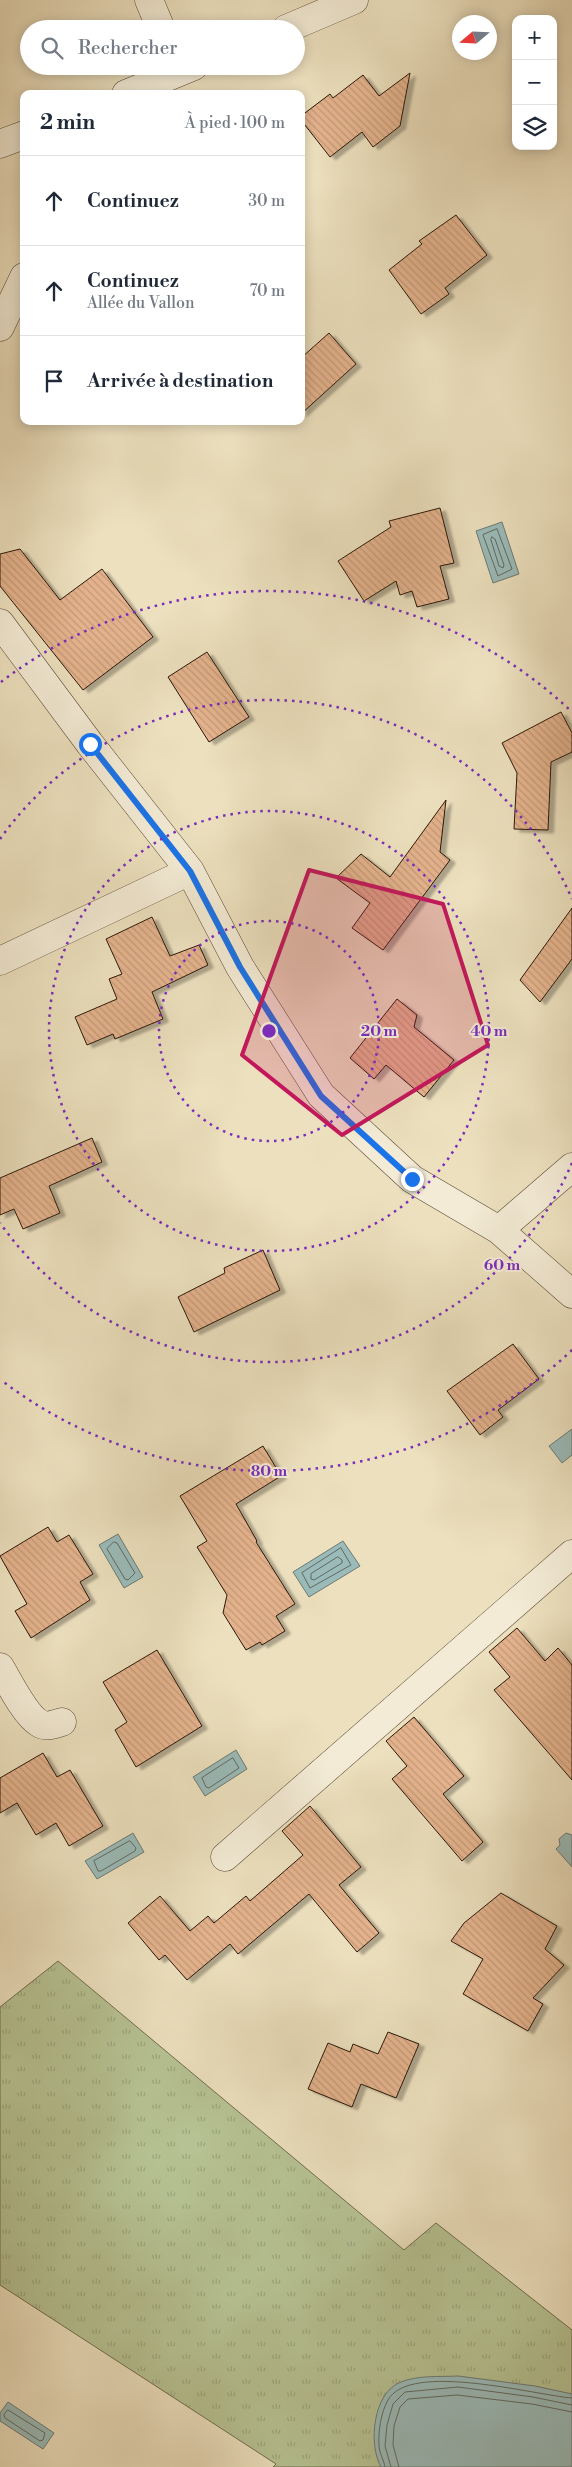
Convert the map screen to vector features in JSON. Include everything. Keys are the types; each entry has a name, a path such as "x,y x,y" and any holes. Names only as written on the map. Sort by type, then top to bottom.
{"street":[{"path":"149,0 157,20"},
{"path":"305,21 354,0"},
{"path":"135,90 168,75"},
{"path":"0,144 20,136"},
{"path":"0,326 20,285"},
{"path":"0,623 90,744 190,871 240,967 321,1096 412,1179 499,1230 572,1294"},
{"path":"0,962 190,871"},
{"path":"499,1230 572,1166"},
{"path":"225,1857 572,1554"},
{"path":"0,1667 27,1709 40,1724 47,1726 62,1722"}],"highlighted area":[{"path":"309,870 443,904 488,1045 342,1135 242,1055"}],"green space":[{"path":"58,1961 404,2250 436,2223 572,2330 572,2467 273,2467 276,2464 0,2285 0,2007"}],"water":[{"path":"502,522 519,574 493,583 476,531"},
{"path":"572,1429 572,1455 562,1463 549,1446"},
{"path":"118,1534 143,1577 124,1588 99,1545"},
{"path":"343,1541 360,1566 309,1597 293,1572"},
{"path":"236,1750 247,1769 205,1796 193,1777"},
{"path":"133,1833 144,1852 97,1879 85,1861"},
{"path":"566,1833 572,1835 572,1867 556,1849 560,1845 559,1839"},
{"path":"458,2376 535,2386 572,2394 572,2467 381,2467 377,2457 374,2433 379,2407 384,2396 401,2382 415,2378"},
{"path":"8,2402 54,2433 43,2449 0,2421 0,2413"}],"building":[{"path":"410,73 400,126 373,147 362,132 330,157 305,125 305,113 330,94 333,98 363,75 379,96"},
{"path":"456,215 487,255 445,288 449,294 421,314 389,270 422,244 419,241"},
{"path":"329,333 356,364 305,410 305,354"},
{"path":"440,508 454,563 440,566 449,599 417,607 412,591 400,595 396,581 364,601 338,561 391,527 389,521"},
{"path":"20,549 60,600 102,569 153,637 83,690 0,586 0,554"},
{"path":"207,652 249,717 209,742 168,677"},
{"path":"561,712 572,733 572,752 551,762 548,830 514,829 517,773 502,743"},
{"path":"446,800 440,852 450,860 383,950 352,928 370,903 336,878 361,854 390,877"},
{"path":"572,908 572,959 540,1002 520,980"},
{"path":"152,917 170,956 199,945 208,965 152,992 163,1019 115,1039 113,1034 87,1045 75,1017 117,999 109,979 122,974 106,939"},
{"path":"397,999 417,1015 414,1027 454,1060 424,1097 386,1065 374,1079 350,1058"},
{"path":"92,1138 102,1162 49,1186 60,1213 23,1229 14,1209 0,1215 0,1178"},
{"path":"263,1250 280,1290 194,1332 178,1297 225,1273 224,1268"},
{"path":"513,1344 539,1379 498,1410 503,1417 480,1435 447,1391"},
{"path":"263,1446 281,1476 236,1504 256,1542 295,1604 276,1616 285,1631 262,1645 260,1642 246,1650 223,1613 227,1595 197,1547 207,1541 180,1496"},
{"path":"48,1527 57,1542 69,1535 93,1574 80,1582 90,1600 31,1638 15,1611 27,1604 0,1556"},
{"path":"517,1628 545,1661 558,1648 572,1665 572,1780 494,1690 510,1677 489,1652"},
{"path":"157,1650 202,1726 136,1767 115,1730 127,1722 103,1682"},
{"path":"414,1717 464,1776 443,1794 483,1842 462,1861 392,1779 407,1766 386,1741"},
{"path":"43,1753 57,1777 70,1770 103,1826 69,1846 56,1823 36,1835 17,1803 0,1813 0,1778"},
{"path":"310,1806 361,1867 339,1885 379,1933 357,1952 309,1894 238,1954 230,1944 187,1980 165,1955 159,1960 128,1923 160,1896 190,1931 208,1916 214,1923 246,1896 250,1901 303,1855 282,1831"},
{"path":"501,1893 557,1926 545,1949 564,1965 533,1998 543,2004 528,2031 463,1994 483,1959 451,1941 464,1923"},
{"path":"388,2032 419,2044 396,2098 361,2084 352,2107 308,2089 328,2043 350,2052 353,2044 378,2054"}],"route":[{"path":"90,744 190,871 240,967 321,1096 412,1179"}]}
